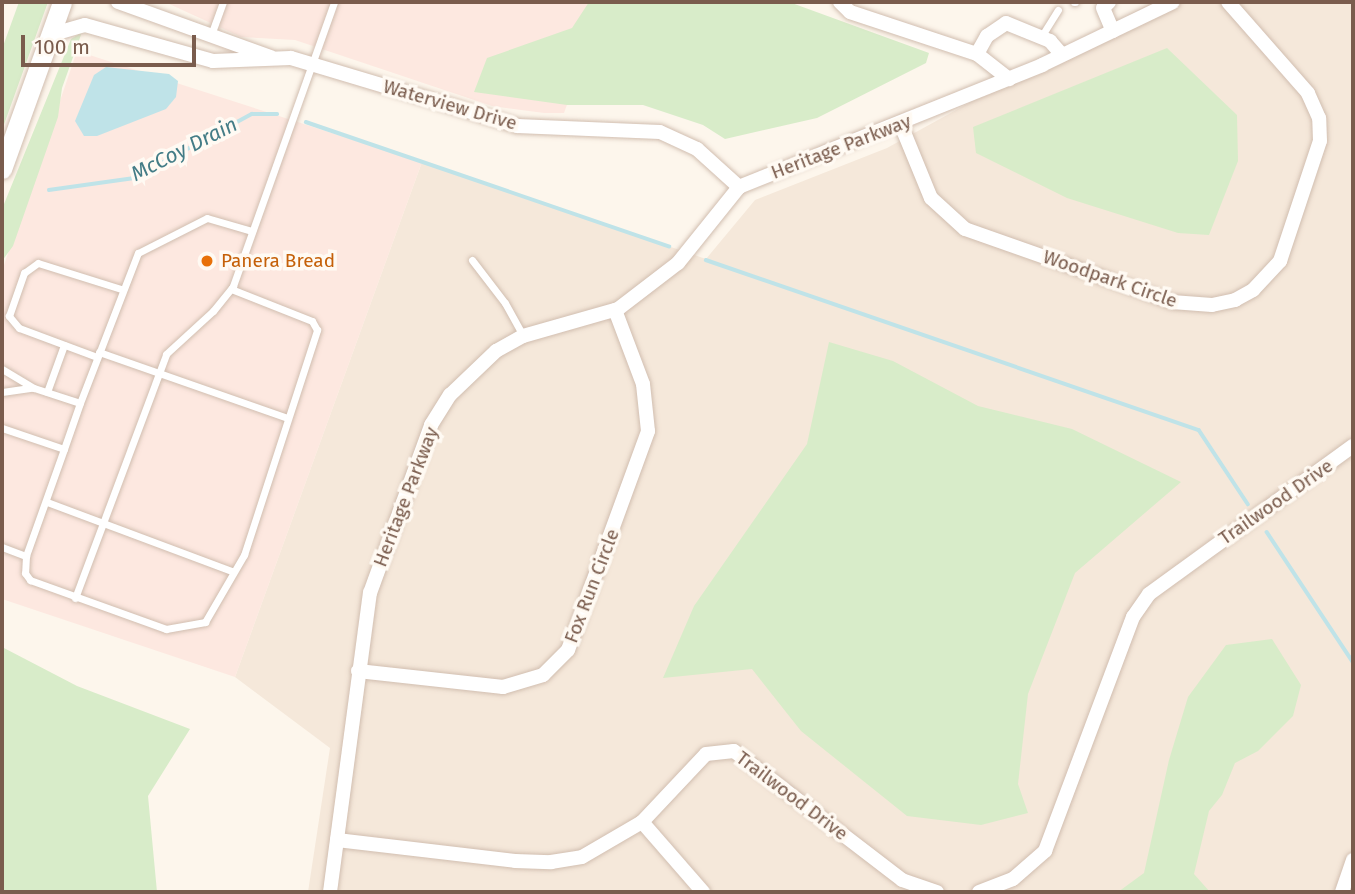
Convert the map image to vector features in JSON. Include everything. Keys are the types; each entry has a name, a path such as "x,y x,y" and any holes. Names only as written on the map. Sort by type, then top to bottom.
{"main road":[{"path":"2,169 62,2"}],"street":[{"name":"Waterview Drive","path":"117,2 272,57 311,63 510,125 660,132 697,149 739,187"},
{"path":"827,2 841,4 978,54 1009,79"},
{"name":"Heritage Parkway","path":"330,892 370,593 431,425 450,395 496,351 523,336 615,310 678,263 739,187 901,125 1009,79 1173,2"},
{"name":"Woodpark Circle","path":"901,125 931,198 965,229 1172,302 1212,305 1235,300 1253,290 1280,261 1320,141 1318,118 1308,93 1228,2"},
{"path":"1103,3 1112,31"},
{"path":"978,54 987,36 1006,23 1041,37 1062,55"},
{"name":"Waterview Drive","path":"50,35 85,25 213,61 272,57"},
{"name":"Fox Run Circle","path":"358,671 503,687 543,675 565,654 576,636 648,431 643,384 615,310"},
{"name":"Trailwood Drive","path":"979,892 1013,879 1045,851 1120,648 1149,594 1353,446"},
{"name":"Trailwood Drive","path":"337,840 551,862 582,857 642,822 706,754 734,751 902,880 937,892"},
{"path":"642,822 703,892"},
{"path":"1342,892 1353,860"}],"lane":[{"path":"211,35 223,2"},
{"path":"75,598 158,373 171,345 214,312 231,289 334,2"},
{"path":"1041,37 1058,10"},
{"path":"231,289 317,324 287,418 282,445 244,555 232,571 212,617 198,625 166,629 30,580 25,573 26,556 121,289 138,253 198,222 217,219 253,231"},
{"path":"472,260 505,303 523,336"},
{"path":"121,289 47,263 30,267 9,316 11,323 64,345 158,373 287,418"},
{"path":"47,392 64,345"},
{"path":"2,369 34,388 80,403"},
{"path":"2,393 34,388"},
{"path":"2,428 64,449"},
{"path":"47,502 232,571"},
{"path":"2,547 26,556"}],"shaded area":[{"path":"165,2 604,2 564,113 544,113 492,106 295,40 241,37"},
{"path":"1153,2 1353,2 1353,892 308,892 330,748 235,677 422,162 706,259 755,200 887,148"},
{"path":"77,51 422,162 235,677 2,599 2,271"}],"green space":[{"path":"19,2 48,2 2,130 2,49"},
{"path":"589,2 789,2 929,53 926,63 817,118 725,139 703,125 643,105 567,105 474,92 487,58 572,28"},
{"path":"82,32 62,88 58,117 13,246 2,261 2,209 71,39"},
{"path":"1167,48 1237,115 1238,161 1209,235 1178,233 1067,198 976,153 973,127"},
{"path":"829,342 893,361 978,406 1072,429 1181,482 1075,573 1028,694 1018,784 1028,813 981,825 907,816 801,731 752,669 663,678 694,606 807,444"},
{"path":"1272,639 1301,685 1293,716 1258,751 1235,763 1222,795 1209,811 1194,874 1210,892 1118,892 1144,873 1169,760 1188,697 1226,645"},
{"path":"2,647 77,686 190,729 148,796 157,892 2,892"}],"water":[{"path":"106,67 169,74 178,81 176,97 166,109 97,136 84,136 75,121 94,75"}],"waterway":[{"name":"McCoy Drain","path":"49,190 134,178 252,114 277,114"},
{"path":"306,122 669,246"},
{"path":"706,260 1199,430 1248,504"},
{"path":"1267,532 1353,662"}],"place":[{"name":"Panera Bread","path":"207,261"}]}
